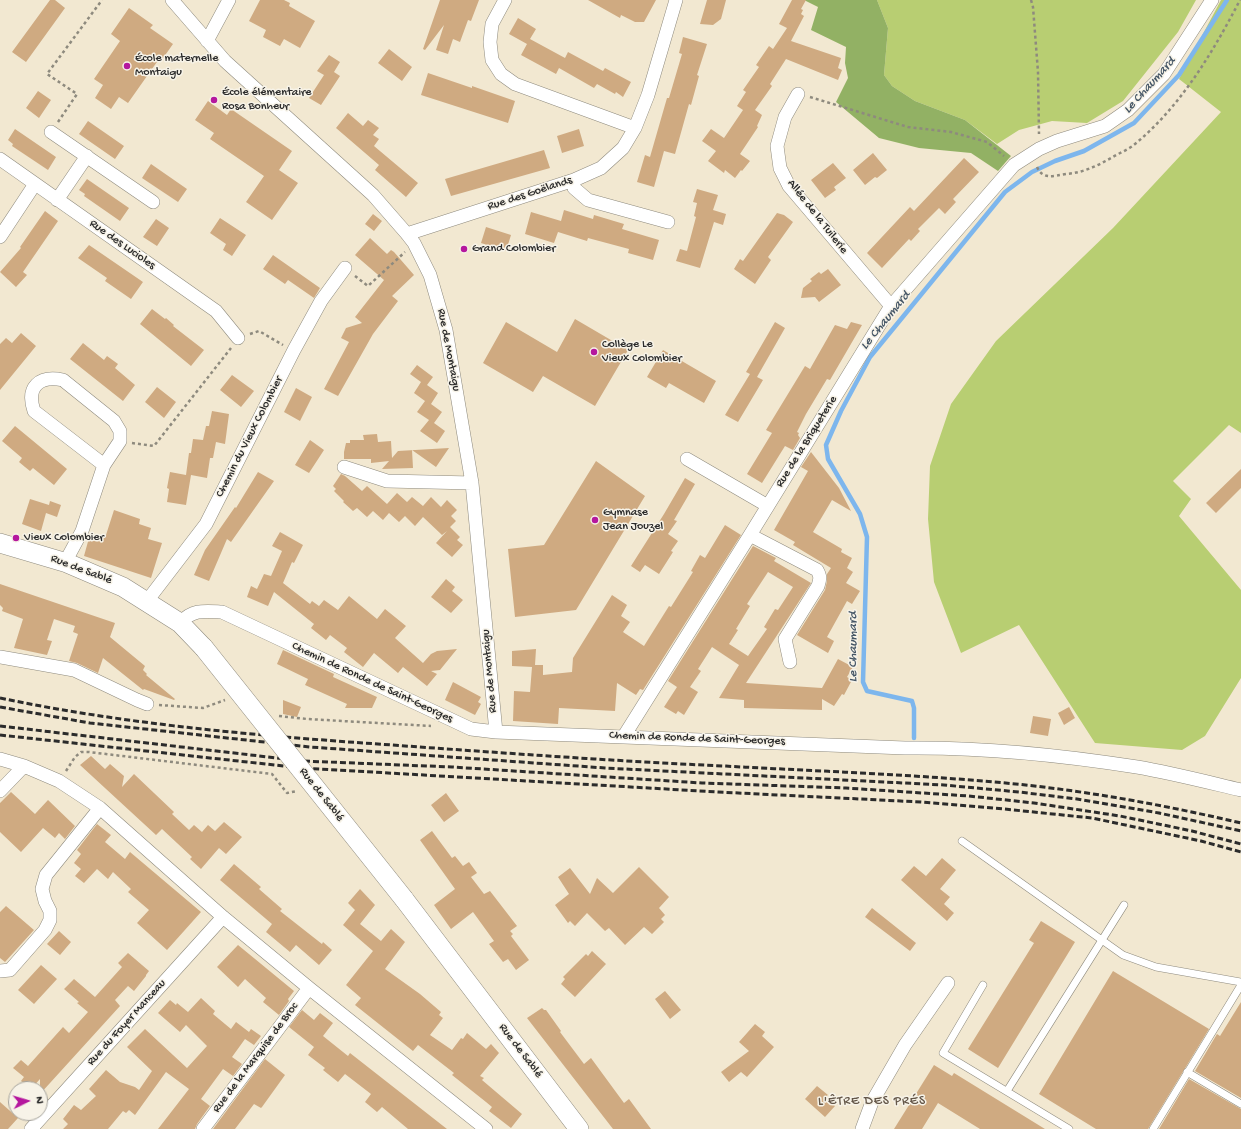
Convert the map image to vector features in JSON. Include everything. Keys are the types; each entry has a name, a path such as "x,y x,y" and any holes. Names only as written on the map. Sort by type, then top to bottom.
{"main road":[{"name":"Rue de Sablé","path":"0,542 67,563 123,587 180,623 204,648 404,899 579,1129"}],"street":[{"name":"Rue de Montaigu","path":"172,0 224,61 373,195 411,239 430,275 446,330 472,482 496,732"},
{"path":"207,41 229,0"},
{"path":"505,0 492,24 490,42 492,60 501,74 515,84 635,128"},
{"name":"Rue des Goëlands","path":"411,239 574,180 601,168 623,148 635,128 648,95 676,0"},
{"name":"Rue de la Briqueterie","path":"624,736 891,306 1014,165 1039,149 1056,141 1105,126 1128,110 1164,74 1212,0"},
{"name":"Allée de la Tuilerie","path":"798,94 786,117 777,146 780,168 789,186 891,306"},
{"path":"51,132 153,202"},
{"path":"57,200 87,156"},
{"name":"Rue des Lucioles","path":"0,160 216,311 238,338"},
{"path":"574,180 574,188 588,200 668,222"},
{"path":"0,237 35,184"},
{"name":"Chemin du Vieux Colombier","path":"147,601 206,524 294,350 321,301 345,268"},
{"path":"67,563 69,555 82,531 104,465 120,441 120,431 114,421 63,380 55,378 36,384 31,392 31,402 34,411 104,465"},
{"path":"687,459 768,506"},
{"path":"344,467 387,481 472,482"},
{"path":"750,535 817,570 820,575 818,586 785,639 790,662"},
{"name":"Chemin de Ronde de Saint-Georges","path":"180,623 187,616 196,612 222,612 471,729 496,732 938,748 1025,753 1138,768 1241,790"},
{"path":"0,657 74,670 147,704"},
{"path":"0,758 24,766 59,781 100,808 223,917 486,1129"},
{"path":"0,791 24,766"},
{"path":"0,972 10,970 46,930 50,920 50,911 45,901 42,889 46,875 100,808"},
{"name":"Rue du Foyer Manceau","path":"31,1129 223,917"},
{"path":"862,1129 872,1102 905,1045 948,983"},
{"name":"Rue de la Marquise de Broc","path":"203,1129 310,988"}],"lane":[{"path":"962,842 1123,955 1156,967 1241,983 1153,1129"},
{"path":"1007,1091 1124,905"},
{"path":"983,985 943,1052 1070,1129"},
{"path":"1187,1072 1241,1104"}],"path":[{"path":"51,132 77,94 47,74 102,0"},
{"path":"1031,0 1033,7 1038,72 1039,149"},
{"path":"1037,168 1039,173 1047,176 1069,174 1096,166 1134,145 1166,114 1196,75 1218,42 1240,0"},
{"path":"798,94 908,127 951,132 987,142 1014,165"},
{"path":"345,268 368,286 411,239"},
{"path":"120,441 154,446 238,338 259,332 294,350"},
{"path":"147,704 203,708 222,702"},
{"path":"307,719 432,726"},
{"path":"59,781 75,757 81,752 272,774 287,793"}],"green space":[{"path":"804,0 877,0 888,28 884,75 892,86 915,101 965,120 1011,156 998,171 971,153 919,148 879,138 836,102 848,78 845,63 846,47 811,30 818,7"},
{"path":"877,0 1196,0 1178,32 1123,101 1087,123 1052,121 1019,130 997,144 965,120 915,101 892,86 884,75 888,28"},
{"path":"1221,0 1241,0 1241,433 1229,425 1173,481 1191,499 1179,516 1241,590 1241,678 1205,736 1182,750 1095,743 1019,625 961,653 934,582 928,519 930,466 951,404 996,341 1113,228 1221,112 1179,79"}],"building":[{"path":"50,0 55,0 65,8 26,62 12,52"},
{"path":"260,0 284,0 290,3 289,6 315,21 300,48 284,39 280,46 263,37 266,30 249,21"},
{"path":"440,0 479,0 471,21 468,20 460,42 453,39 448,54 436,50 444,25 425,50 423,49"},
{"path":"588,0 656,0 644,22 635,22 621,15 620,18"},
{"path":"707,0 726,0 721,19 713,25 700,24"},
{"path":"792,0 806,0 801,9 803,10 801,14 804,16 791,41 841,58 838,68 842,70 838,80 786,59 770,84 772,86 755,110 762,115 757,126 758,127 740,154 750,161 735,178 725,170 724,173 708,161 716,151 702,141 711,129 724,138 743,110 737,106 746,92 743,90 759,67 756,65 769,46 773,49 787,28 779,24"},
{"path":"129,8 153,25 150,28 173,44 161,61 159,59 128,103 119,97 111,109 95,98 103,85 94,79 120,41 111,34"},
{"path":"518,18 536,29 530,39 565,58 568,52 603,71 605,68 631,82 623,97 616,92 615,94 597,84 594,88 559,68 556,74 521,55 527,44 509,34"},
{"path":"683,37 707,44 697,75 699,76 691,105 689,104 675,154 664,151 654,187 637,182 645,155 650,157 667,98 669,98 682,54 679,53"},
{"path":"389,49 412,67 402,81 378,63"},
{"path":"329,55 340,62 334,72 340,76 321,105 309,98 324,75 317,71"},
{"path":"428,73 515,101 508,123 421,95"},
{"path":"38,91 51,100 39,118 26,108"},
{"path":"208,101 227,115 231,109 292,151 279,170 298,183 272,220 246,202 264,176 210,139 214,133 195,120"},
{"path":"348,113 363,126 368,120 379,128 373,135 379,139 374,146 418,183 406,197 375,170 379,165 336,128"},
{"path":"88,121 124,146 115,159 79,134"},
{"path":"15,129 56,157 48,170 12,146 13,144 8,140"},
{"path":"579,129 584,146 562,153 557,136"},
{"path":"544,150 550,168 451,196 445,179"},
{"path":"873,153 887,170 865,185 853,170"},
{"path":"964,158 979,172 953,199 956,202 945,214 939,208 918,229 920,231 911,241 909,239 882,268 867,253 910,207 914,211"},
{"path":"833,163 846,178 834,187 836,190 825,198 811,180"},
{"path":"151,164 187,189 178,202 142,178"},
{"path":"87,179 129,208 120,221 84,196 85,194 79,190"},
{"path":"697,189 718,195 713,210 726,214 723,225 714,222 700,268 676,261 680,249 687,251 696,217 694,216 697,203 693,202"},
{"path":"564,210 593,219 594,215 624,224 622,229 659,240 653,260 628,253 629,249 588,238 587,241 558,232 554,243 525,234 531,212 561,221"},
{"path":"45,211 58,221 23,272 27,275 16,287 0,272 21,248 20,247"},
{"path":"777,213 784,215 793,222 768,257 771,260 755,284 734,269 740,259 743,261"},
{"path":"373,214 382,221 374,231 365,224"},
{"path":"220,218 246,235 232,256 223,250 226,244 210,233"},
{"path":"156,219 169,228 157,246 143,237"},
{"path":"486,227 511,235 506,251 481,243"},
{"path":"370,238 387,254 391,250 394,252 414,275 392,296 398,301 373,334 338,396 324,389 349,342 341,338 346,328 362,323 355,317 384,280 355,255"},
{"path":"89,245 143,282 131,299 105,281 107,278 78,258"},
{"path":"273,255 320,288 314,298 288,280 285,284 263,269"},
{"path":"828,269 841,285 819,302 815,297 801,298 803,288 812,281 810,279 819,272 821,274"},
{"path":"152,309 165,319 166,318 174,325 173,326 204,350 191,366 140,324"},
{"path":"575,319 628,350 595,406 543,376 533,392 483,363 506,322 557,352"},
{"path":"775,322 785,328 757,377 763,380 738,422 725,415 750,374 746,372"},
{"path":"851,322 862,325 830,380 827,379 806,414 797,432 799,433 798,435 800,438 793,450 785,446 762,483 747,474 772,433 766,430 805,366 810,369 835,325 847,329"},
{"path":"21,333 36,346 0,390 0,344 6,338 12,343"},
{"path":"83,343 104,360 107,356 118,364 115,368 135,385 123,401 70,359"},
{"path":"663,350 716,381 704,403 669,383 666,388 647,377"},
{"path":"417,365 433,377 427,385 438,393 431,404 442,412 434,423 445,431 437,443 420,431 429,420 417,412 425,401 414,393 421,382 410,374"},
{"path":"232,375 254,391 241,407 220,390"},
{"path":"157,387 176,402 164,418 145,402"},
{"path":"296,388 312,397 300,421 284,412"},
{"path":"212,411 229,414 225,444 216,442 213,458 210,458 207,478 191,475 186,505 167,502 169,489 167,488 170,472 186,475 189,453 191,453 193,439 203,440 206,426 209,426"},
{"path":"15,426 67,469 54,485 33,468 30,471 19,462 22,458 2,441"},
{"path":"377,434 378,442 391,441 392,458 398,451 412,450 413,468 382,469 389,461 371,463 371,459 344,459 346,443 350,443 350,440 364,440 363,435"},
{"path":"310,440 324,450 309,473 295,465"},
{"path":"449,448 436,467 412,450"},
{"path":"811,452 839,488 851,511 832,500 813,532 842,549 841,552 852,558 847,568 853,572 846,583 860,591 852,604 847,601 827,637 834,641 828,653 797,635 825,590 827,574 831,568 793,545 795,542 774,530 808,471 801,467"},
{"name":"Gymnase Jean Jouzel","path":"596,461 645,496 576,610 515,617 508,549 544,545"},
{"path":"1241,469 1241,488 1216,513 1206,503"},
{"path":"258,472 274,481 231,542 227,539 209,581 194,575 205,550 235,507 236,508"},
{"path":"341,474 362,491 367,486 387,504 397,493 407,502 412,497 423,506 431,497 441,507 447,500 457,510 451,516 456,521 450,527 460,537 457,540 463,545 452,557 436,543 447,531 442,535 423,517 415,526 405,516 399,522 389,513 383,520 373,511 367,517 357,508 353,511 334,491 336,489 333,486"},
{"path":"685,478 695,484 674,520 677,521 668,534 678,541 671,551 673,552 659,574 645,565 640,572 631,566"},
{"path":"30,499 49,505 50,501 61,505 57,517 46,513 41,531 22,524"},
{"path":"114,510 140,519 139,524 151,528 148,539 162,543 151,578 84,556 89,538 99,541 106,535"},
{"path":"725,525 741,535 643,690 640,689 636,695 617,683 615,711 559,708 558,724 513,721 514,691 530,692 532,667 512,666 512,651 536,649 535,665 543,665 543,675 572,672 573,658 612,595 627,605 621,616 630,622 623,632 644,646 669,606 671,607 693,572 691,571 700,555 705,558"},
{"path":"280,532 303,545 294,563 292,562 283,583 310,604 312,601 319,606 324,600 338,610 349,596 377,619 385,609 406,626 395,638 423,663 431,654 437,651 457,649 440,670 431,671 437,674 427,686 403,667 398,673 374,653 363,667 344,652 347,648 330,635 326,640 311,628 314,624 274,592 268,606 247,597 251,586 257,589 264,574 271,576 282,551 272,546"},
{"path":"753,546 776,558 774,561 811,583 746,683 822,688 838,659 853,667 847,677 852,680 844,695 842,694 834,706 822,699 822,710 744,708 744,700 719,698 739,665 712,647 698,669 701,671 690,687 698,692 684,715 678,711 676,714 664,707 677,687 668,681","holes":["768,572 793,587 778,610 775,609 764,627 767,629 748,656 729,644 750,606 747,604"]},
{"path":"446,579 455,587 452,591 463,600 451,613 431,597"},
{"path":"0,584 115,623 110,637 145,666 143,670 147,674 146,675 175,699 174,700 144,689 143,690 103,658 98,673 77,663 69,661 78,634 73,632 75,626 54,619 47,640 52,641 47,655 14,648 23,619 2,611 3,608 0,605"},
{"path":"283,650 334,674 333,677 377,697 372,708 345,708 347,704 305,685 308,679 277,664"},
{"path":"453,682 481,697 478,702 481,704 475,715 445,700"},
{"path":"283,700 301,707 297,717 283,714"},
{"path":"1069,707 1075,718 1064,725 1058,713"},
{"path":"1033,716 1051,719 1048,736 1030,733"},
{"path":"91,756 105,769 110,764 124,776 122,787 134,774 174,812 172,814 189,830 194,825 202,832 208,825 215,831 224,822 242,837 226,854 219,848 201,869 190,859 192,857 162,829 156,835 80,765"},
{"path":"11,792 35,814 48,800 75,826 65,839 59,833 55,838 43,828 21,852 0,832 0,803"},
{"path":"446,793 459,811 444,822 431,805"},
{"path":"97,824 111,835 105,842 125,859 130,852 201,912 167,950 137,923 149,910 128,892 131,889 113,872 108,879 97,869 84,883 75,876 81,869 74,863 81,854 77,850"},
{"path":"432,831 452,858 455,856 463,866 469,862 477,873 471,877 484,894 490,891 517,926 510,931 513,934 511,936 529,960 516,970 508,959 503,962 489,944 494,941 473,912 451,929 434,905 455,889 420,840"},
{"path":"942,858 956,870 940,889 950,897 944,904 954,913 947,921 901,880 914,866 926,876"},
{"path":"234,864 261,887 259,889 282,909 280,911 322,944 323,942 332,950 319,965 296,945 290,952 266,932 272,924 220,880"},
{"path":"639,867 669,897 659,908 665,915 661,919 664,922 652,934 644,927 625,945 609,928 605,931 587,913 575,926 570,921 568,923 555,905 569,894 558,877 570,868 590,894 597,878 613,893"},
{"path":"360,889 375,905 360,924 381,941 391,929 405,942 385,969 420,994 441,1012 439,1015 443,1018 430,1035 452,1050 467,1033 486,1049 491,1044 499,1053 480,1076 484,1078 482,1080 522,1114 511,1128 489,1111 492,1107 452,1075 454,1073 418,1045 413,1051 355,1005 361,998 346,985 373,951 343,925 355,910 348,903"},
{"path":"6,906 34,930 5,962 0,958 0,912"},
{"path":"872,908 916,943 910,951 865,917"},
{"path":"1041,921 1075,942 998,1068 968,1049 1034,943 1029,940"},
{"path":"59,931 71,942 60,955 47,944"},
{"path":"238,945 294,991 279,1015 263,1002 266,998 245,979 238,987 217,967"},
{"path":"592,951 606,964 575,997 561,984 565,979 563,977 586,954 588,956"},
{"path":"128,953 149,971 134,991 128,986 115,1000 120,1006 48,1085 48,1081 40,1081 40,1079 38,1081 21,1081 24,1077 13,1068 21,1060 28,1066 63,1027 69,1033 88,1012 64,989 74,979 95,997 122,967 118,963"},
{"path":"41,965 57,979 34,1004 18,990"},
{"path":"1113,971 1209,1029 1148,1129 1096,1129 1039,1094"},
{"path":"665,991 681,1010 670,1019 655,999"},
{"path":"201,998 215,1011 213,1014 231,1029 236,1022 249,1032 251,1029 261,1036 254,1045 245,1039 232,1057 242,1064 233,1076 223,1069 201,1099 210,1106 195,1129 158,1129 189,1089 166,1072 135,1115 129,1110 126,1113 123,1111 108,1129 63,1129 68,1124 63,1119 74,1105 81,1110 96,1096 89,1089 106,1070 120,1082 135,1087 139,1090 152,1071 127,1047 145,1029 187,1068 207,1046 186,1025 180,1032 158,1013 170,1000 176,1005 177,1003 188,1012"},
{"path":"1241,1002 1241,1098 1195,1071 1217,1034 1220,1036"},
{"path":"542,1008 546,1010 561,1031 560,1032 584,1064 591,1058 624,1103 629,1099 651,1129 613,1129 527,1018"},
{"path":"302,1010 314,1020 320,1013 333,1023 323,1036 348,1056 350,1053 447,1129 408,1129 382,1107 377,1112 365,1102 371,1094 345,1074 338,1082 323,1070 325,1068 308,1055 314,1047 289,1027"},
{"path":"755,1024 765,1032 762,1036 774,1047 747,1077 741,1072 729,1082 721,1072 749,1051 739,1042"},
{"path":"265,1059 285,1075 262,1107 261,1108 254,1104 235,1129 213,1129"},
{"path":"934,1065 952,1076 954,1073 1045,1129 980,1129 938,1103 922,1129 894,1129"},
{"path":"1189,1079 1241,1109 1241,1129 1159,1129"},
{"path":"817,1086 828,1095 825,1097 835,1106 825,1117 805,1099"},
{"path":"0,1102 8,1109 8,1121 15,1121 8,1129 0,1129"}],"waterway":[{"name":"Le Chaumard","path":"914,738 914,708 912,701 867,691 863,682 867,537 860,514 828,459 826,445 841,411 870,357 1005,192 1032,172 1055,161 1084,151 1134,123 1179,75 1227,0"}],"railway":[{"path":"0,698 146,722 294,738 558,757 960,779 1025,785 1118,798 1241,823"},
{"path":"0,707 90,723 310,747 605,768 944,785 1019,792 1077,799 1159,813 1241,831"},
{"path":"0,726 303,761 452,767 702,783 846,788 969,796 1034,803 1120,816 1192,831 1241,844"},
{"path":"0,735 302,768 921,802 1004,809 1092,818 1201,841 1241,852"}],"place":[{"name":"École maternelle Montaigu","path":"127,66"},
{"name":"École élémentaire Rosa Bonheur","path":"214,100"},
{"name":"Grand Colombier","path":"464,249"},
{"name":"Collège Le Vieux Colombier","path":"594,352"},
{"name":"Gymnase Jean Jouzel","path":"595,520"},
{"name":"Vieux Colombier","path":"16,538"}],"district":[{"name":"L'ÊTRE DES PRÉS","path":"872,1102"}]}
